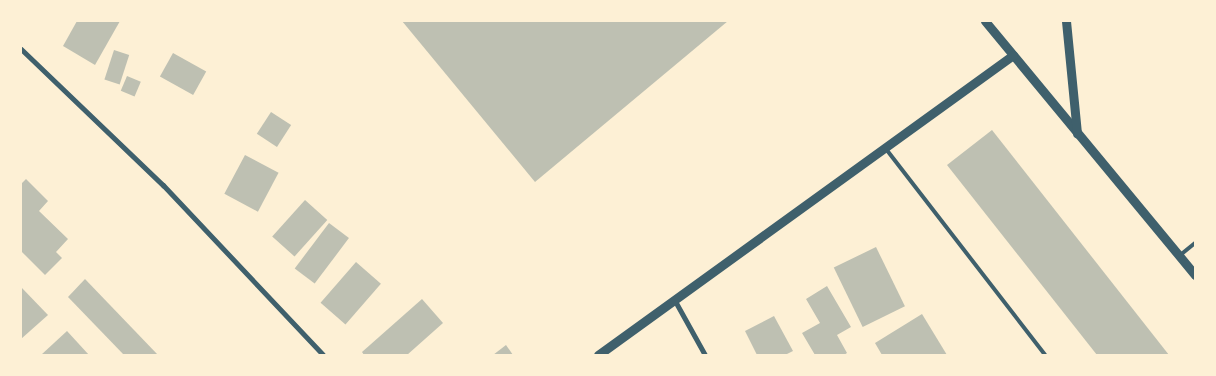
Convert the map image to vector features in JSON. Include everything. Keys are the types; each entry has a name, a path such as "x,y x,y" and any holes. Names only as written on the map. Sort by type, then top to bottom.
{"street":[{"path":"985,21 1195,275"},
{"path":"1066,21 1077,133"},
{"path":"21,49 164,185 323,355"},
{"path":"598,355 1013,55"},
{"path":"675,301 705,355"}],"lane":[{"path":"885,148 1045,355"},
{"path":"1179,256 1195,243"}],"building":[{"path":"77,21 120,21 95,65 63,46"},
{"path":"402,21 728,21 535,182"},
{"path":"114,50 129,55 120,84 104,79"},
{"path":"173,53 206,71 193,95 160,77"},
{"path":"127,76 141,82 135,97 121,91"},
{"path":"271,112 291,125 277,147 257,134"},
{"path":"992,130 1169,355 1097,355 947,165"},
{"path":"245,155 279,173 258,212 224,194"},
{"path":"26,179 48,201 39,211 68,239 56,252 62,258 45,275 21,251 21,184"},
{"path":"305,200 327,220 295,256 272,236"},
{"path":"329,223 349,238 315,284 295,269"},
{"path":"876,247 905,306 863,327 834,268"},
{"path":"356,262 381,284 345,324 321,303"},
{"path":"85,279 158,355 124,355 68,297"},
{"path":"827,286 851,327 837,335 847,353 844,355 815,355 802,333 820,323 806,299"},
{"path":"21,287 48,315 21,339"},
{"path":"422,299 443,323 407,355 364,355 362,352"},
{"path":"922,314 947,355 882,355 875,343"},
{"path":"774,316 793,351 785,355 757,355 745,331"},
{"path":"67,331 89,355 41,355"},
{"path":"506,345 513,355 493,355"}]}
